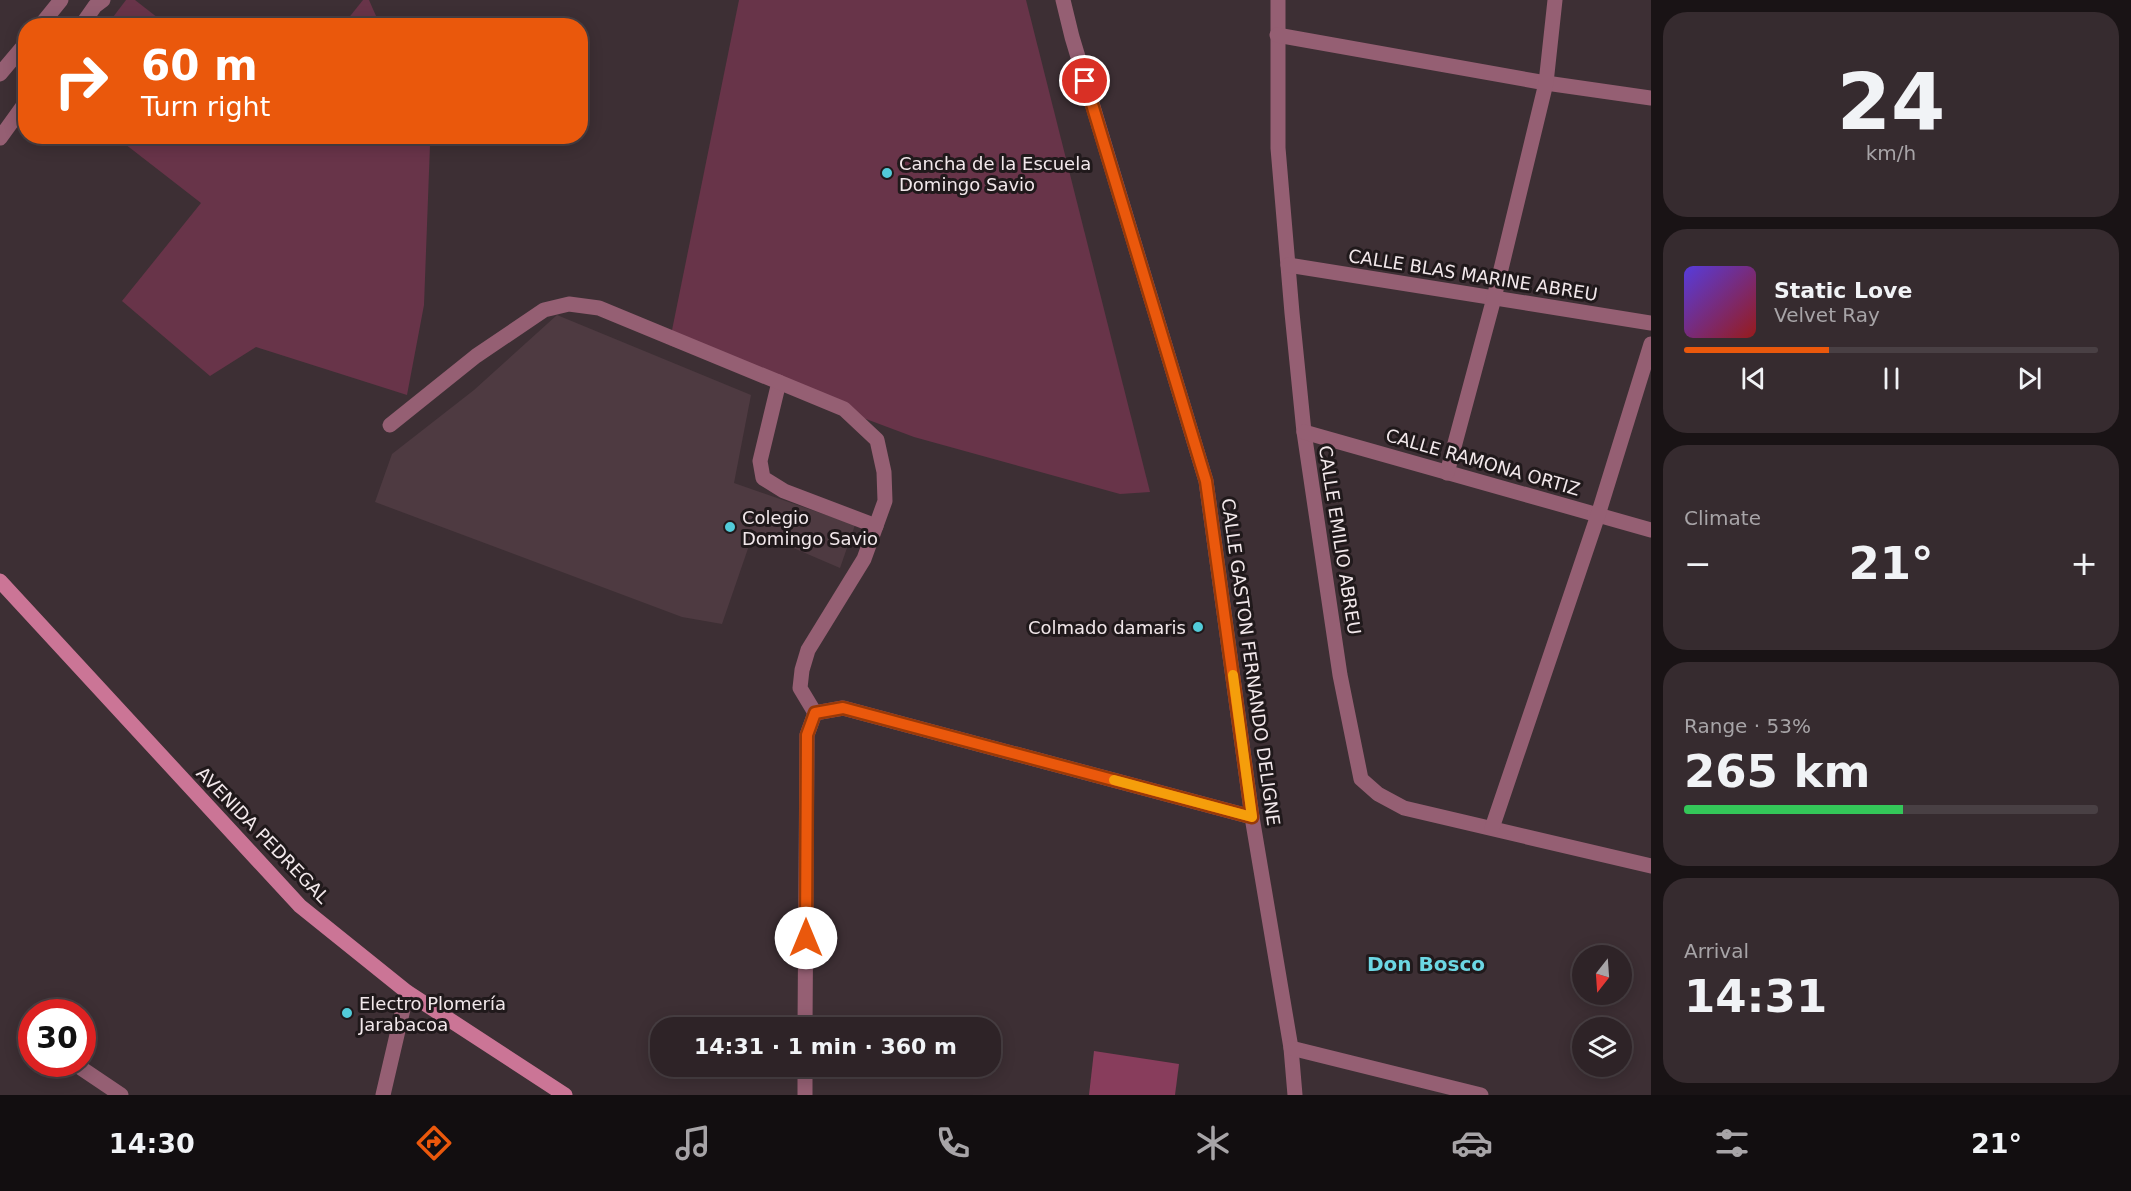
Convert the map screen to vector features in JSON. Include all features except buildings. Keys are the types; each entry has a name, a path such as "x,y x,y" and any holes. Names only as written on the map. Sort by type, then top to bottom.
{"main road":[{"name":"AVENIDA PEDREGAL","path":"0,581 300,906 407,992 565,1095"}],"street":[{"path":"46,18 61,0"},
{"path":"87,18 95,6 103,0"},
{"name":"CALLE GASTON FERNANDO DELIGNE","path":"1063,0 1075,48 1206,481 1252,817 1291,1048 1295,1095"},
{"name":"CALLE EMILIO ABREU","path":"1278,0 1278,148 1304,432 1340,675 1361,779 1378,794 1404,808 1651,866"},
{"path":"1447,473 1494,298 1546,83 1555,0"},
{"path":"1277,35 1546,83 1651,98"},
{"path":"0,74 18,53"},
{"path":"0,138 18,113"},
{"name":"CALLE BLAS MARINE ABREU","path":"1288,265 1651,323"},
{"path":"390,425 486,350 544,310 569,304 599,308 844,409 877,440 884,472 885,501 864,559 807,650 801,670 800,688 815,713"},
{"path":"1492,828 1598,515 1651,344"},
{"path":"779,382 760,461 763,478 784,491 876,526"},
{"name":"CALLE RAMONA ORTIZ","path":"1304,432 1651,530"},
{"path":"815,713 843,708 1252,817"},
{"path":"805,1017 807,735 815,713"},
{"path":"383,1095 407,992"},
{"path":"1291,1048 1481,1095"},
{"path":"94,1077 121,1095"},
{"path":"805,1077 805,1095"}],"shaded area":[{"path":"126,0 135,0 158,18 112,18"},
{"path":"363,0 369,0 377,18 349,18"},
{"name":"Cancha de la Escuela Domingo Savio","path":"739,0 1026,0 1150,492 1120,494 914,437 669,345"},
{"path":"125,144 430,144 424,305 407,395 256,347 210,376 122,301 201,203"},
{"path":"557,315 751,395 734,483 855,525 840,568 754,531 722,624 682,617 375,502 392,454 474,390"}],"slow traffic":[{"path":"1114,780 1252,817 1233,675"}],"place":[{"name":"Cancha de la Escuela Domingo Savio","path":"887,173"},
{"name":"Colegio Domingo Savio","path":"730,527"},
{"name":"Colmado damaris","path":"1198,627"},
{"name":"Electro Plomería Jarabacoa","path":"347,1013"}],"district":[{"name":"Don Bosco","path":"1426,964"}],"route":[{"path":"806,938 807,735 815,713 843,708 1252,817 1206,481 1085,81"}]}
